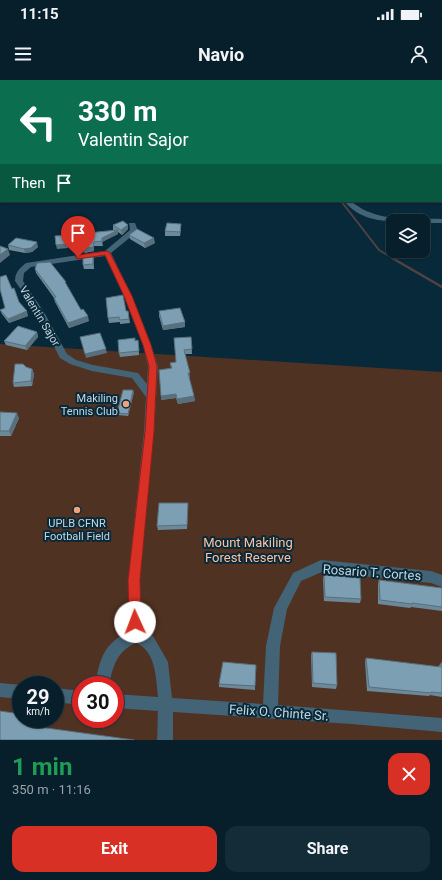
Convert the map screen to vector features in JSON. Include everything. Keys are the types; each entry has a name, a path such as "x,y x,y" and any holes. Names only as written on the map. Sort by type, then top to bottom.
{"street":[{"path":"348,202 355,210 377,217 400,221 442,221"},
{"path":"132,225 134,230 107,253 128,296 147,345 153,366 149,432 134,580 136,636"},
{"name":"Valentin Sajor","path":"107,253 29,265 18,275 19,281 40,312 63,356 74,362 92,368 135,375 151,396"},
{"name":"Rosario T. Cortes","path":"270,711 273,646 281,608 297,577 321,566 431,577 442,581"},
{"path":"104,676 108,661 122,642 136,636 148,641 161,662 166,705 165,740"},
{"path":"0,690 12,691"},
{"name":"Felix O. Chinte Sr.","path":"124,702 270,711 442,725"}],"green space":[{"name":"Mount Makiling Forest Reserve","path":"0,344 442,372 442,740 0,740"}],"building":[{"path":"123,221 128,225 121,230 113,225"},
{"path":"167,223 181,224 180,232 165,231"},
{"path":"137,229 154,238 144,243 129,235"},
{"path":"118,230 102,238 102,241 94,242 93,247 83,248 83,242 77,242 77,234"},
{"path":"71,235 67,244 56,245 55,236"},
{"path":"16,238 37,242 31,248 24,249 8,245"},
{"path":"0,246 8,249 0,255"},
{"path":"93,255 93,264 83,265 83,256"},
{"path":"50,262 66,282 81,310 83,309 88,316 68,323 54,298 56,297 35,269 37,263"},
{"path":"6,275 12,289 14,288 19,302 27,311 8,319 0,310 5,308 0,289 0,277"},
{"path":"123,295 129,319 120,320 119,317 108,318 106,298"},
{"path":"180,308 185,322 163,326 159,311"},
{"path":"18,326 37,332 25,346 4,341"},
{"path":"100,333 106,349 85,354 80,337"},
{"path":"191,337 192,349 184,350 194,396 177,399 176,394 161,396 159,370 172,368 170,363 176,362 174,338"},
{"path":"135,338 135,341 138,340 139,351 119,353 118,340"},
{"path":"15,364 23,364 32,369 31,381 13,383"},
{"name":"Makiling Tennis Club","path":"123,390 133,390 128,414 117,413"},
{"path":"0,412 17,413 9,431 0,431"},
{"path":"159,503 188,503 187,525 157,526"},
{"path":"324,575 360,578 361,599 325,597"},
{"path":"379,580 442,588 442,607 380,600"},
{"path":"312,652 336,653 337,685 313,683"},
{"path":"366,658 441,667 442,663 442,693 369,687"},
{"path":"223,662 256,665 255,686 219,684"},
{"path":"0,711 12,713 12,728 46,728 134,740 0,740"}],"waterway":[{"path":"342,202 379,250 394,259"},
{"path":"392,258 442,287"}],"place":[{"name":"Makiling Tennis Club","path":"126,404"},
{"name":"UPLB CFNR Football Field","path":"77,510"}],"route":[{"path":"78,257 107,253 128,296 147,345 153,366 149,432 134,580 135,622"}]}
